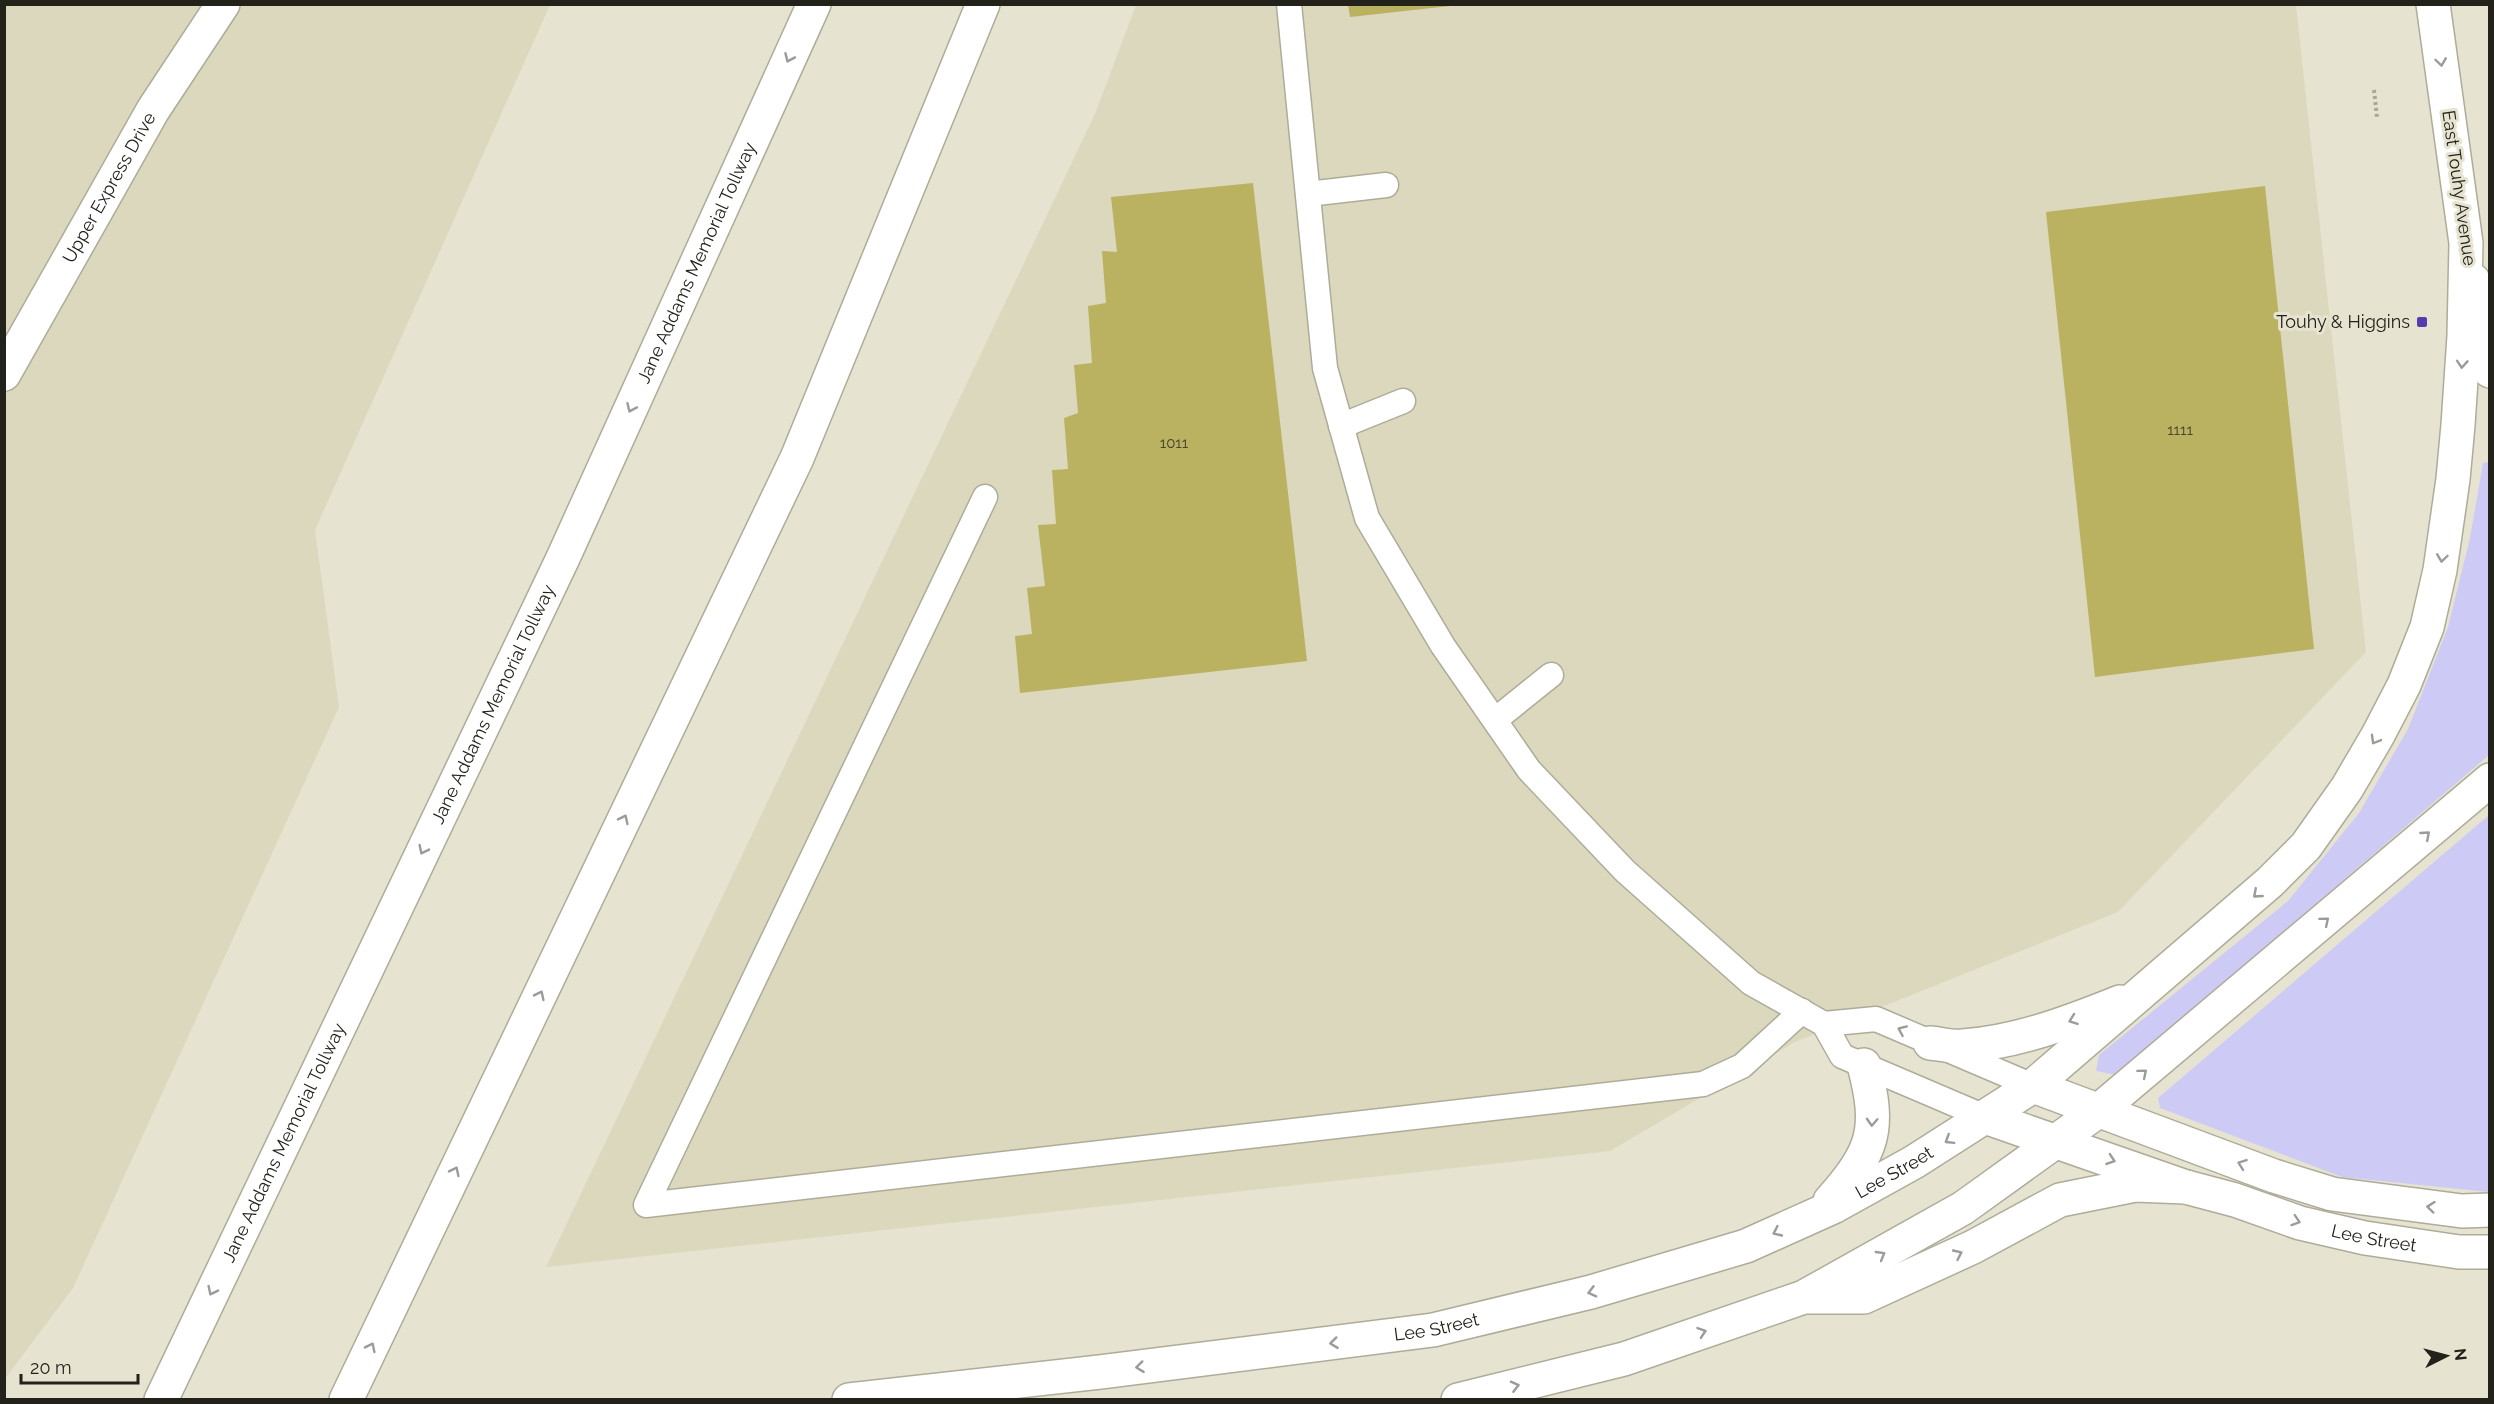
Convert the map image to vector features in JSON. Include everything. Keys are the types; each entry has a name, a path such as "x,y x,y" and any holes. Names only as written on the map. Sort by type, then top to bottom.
{"main road":[{"name":"Upper Express Drive","path":"4,374 153,110 223,4"},
{"name":"Jane Addams Memorial Tollway","path":"161,1400 563,558 814,4"},
{"path":"346,1400 797,458 983,4"},
{"name":"East Touhy Avenue","path":"2433,4 2466,243 2490,371"},
{"path":"2033,1086 2147,991 2270,882 2306,846 2347,788 2404,685 2427,627 2440,570 2453,479 2464,336 2466,243"},
{"path":"1458,1400 1624,1359 1804,1297 1963,1208 2098,1111 2490,780"},
{"path":"1930,1043 1961,1047 2020,1036 2048,1029 2147,991"},
{"path":"1820,1213 1855,1173 1870,1143 1873,1099 1864,1065"},
{"name":"Lee Street","path":"849,1400 1100,1372 1433,1330 1591,1292 1699,1262 1746,1246 1820,1213 1914,1162 2033,1086 2274,1176 2332,1194 2462,1211 2490,1210"},
{"name":"Lee Street","path":"1985,1117 2186,1187 2235,1200 2300,1223 2365,1238 2459,1252 2490,1252"},
{"path":"1804,1297 1864,1297 1973,1247 2060,1200 2134,1185 2186,1187"}],"lane":[{"path":"1289,4 1324,368 1367,518 1443,646 1529,770 1625,871 1751,983 1824,1024 1842,1056 1985,1117"},
{"path":"1308,194 1386,185"},
{"path":"1341,426 1403,401"},
{"path":"985,497 646,1205 1703,1084 1742,1066 1802,1011"},
{"path":"1495,720 1551,675"},
{"path":"1824,1024 1876,1019 2033,1086"}],"path":[{"path":"2374,90 2377,117"}],"shaded area":[{"path":"5,5 550,5 315,530 339,707 73,1288 5,1379"},
{"path":"1136,5 2296,5 2366,652 2118,912 1795,1042 1610,1151 546,1267 1095,114"},
{"path":"2489,462 2489,755 2116,1075 2096,1071 2099,1055 2288,901 2359,813 2408,729 2448,627 2470,538 2483,463"},
{"path":"2489,815 2489,1192 2342,1177 2160,1108 2158,1098"}],"building":[{"path":"1348,4 1450,4 1450,6 1350,17"},
{"path":"1253,183 1307,661 1020,693 1015,636 1032,634 1027,588 1045,586 1038,525 1056,524 1052,470 1068,469 1064,418 1078,413 1074,365 1092,363 1088,306 1106,303 1102,251 1117,252 1111,197"},
{"path":"2265,186 2314,649 2095,677 2046,212"}],"place":[{"name":"Touhy & Higgins","path":"2422,322"}]}
